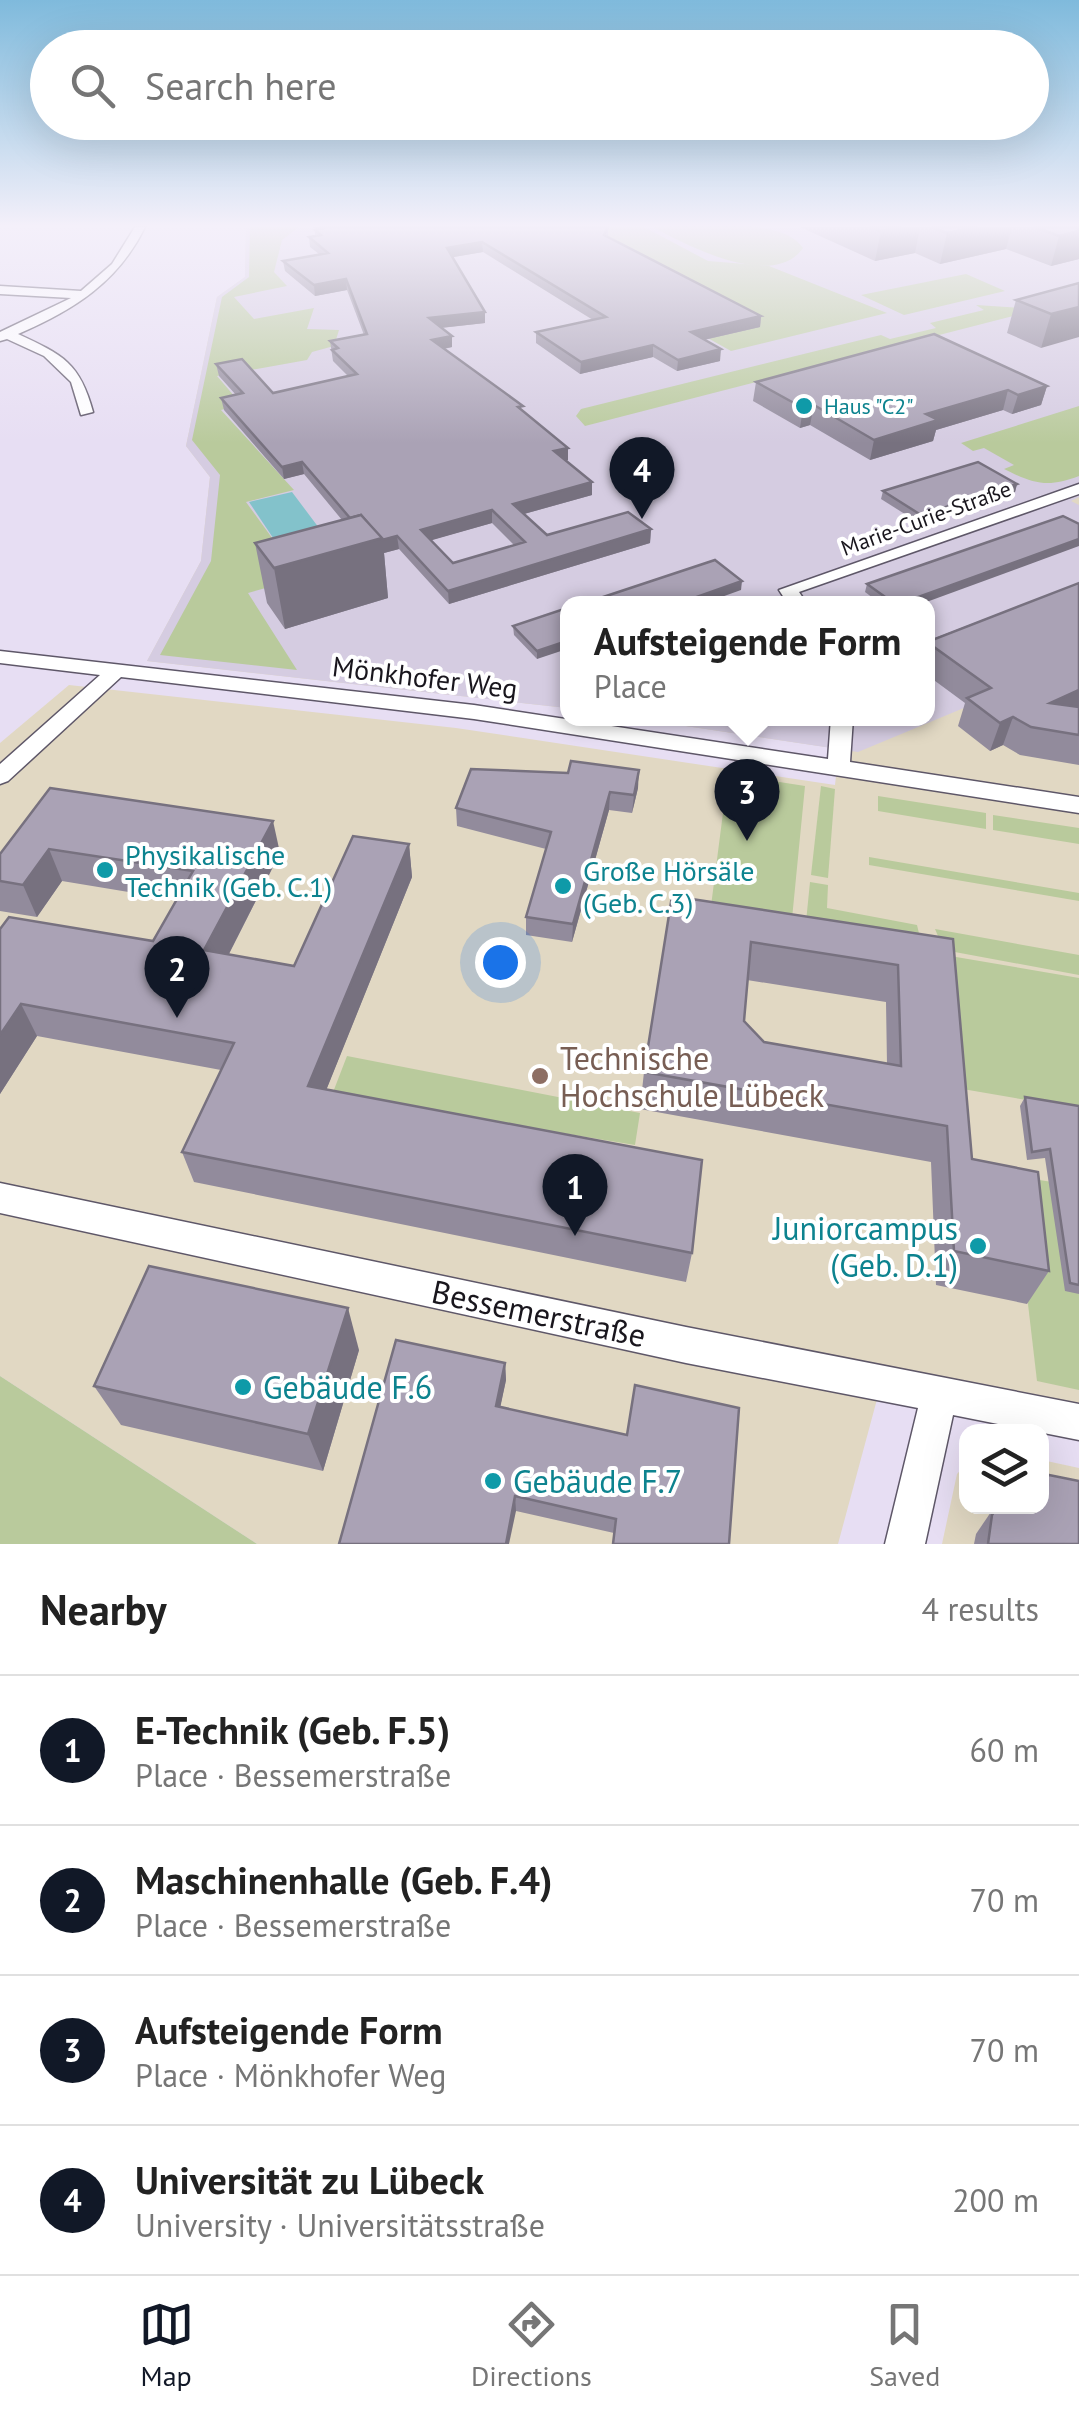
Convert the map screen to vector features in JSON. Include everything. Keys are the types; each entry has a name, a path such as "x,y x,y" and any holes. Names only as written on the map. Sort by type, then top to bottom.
{"street":[{"path":"4,335 77,299"},
{"path":"4,335 49,353 78,381 86,412"},
{"name":"Marie-Curie-Straße","path":"796,596 1079,489"},
{"name":"Mönkhofer Weg","path":"0,657 560,725"},
{"path":"0,776 116,672"},
{"name":"Mönkhofer Weg","path":"569,726 1079,805"},
{"path":"839,766 842,726"},
{"name":"Bessemerstraße","path":"0,1198 1079,1422"},
{"path":"905,1544 940,1396"}],"shaded area":[{"name":"Technische Hochschule Lübeck","path":"217,299 1079,299 1079,1404 886,1366 838,1544 257,1544 0,1376 0,743 69,685 456,728 835,785 839,749 686,726 935,726 935,596 560,596 560,707 147,661 201,561 210,477 186,446"},
{"path":"217,299 1079,299 1079,497 1071,501 1079,505 1079,660 935,720 935,596 560,596 560,707 147,661 201,561 210,477 186,446"},
{"path":"222,299 236,299 254,319 314,308 307,329 339,330 334,346 312,352 307,360 217,376 241,404 221,410 294,490 246,502 301,578 248,593 297,670 160,655 211,561 220,475 192,440"},
{"path":"638,299 852,299 887,313 731,351"},
{"path":"870,299 971,299 904,315"},
{"path":"976,305 1040,309 585,426 576,416 581,409 881,335 890,339 936,328 930,323 984,310"},
{"path":"1079,406 1079,476 1068,480 1041,483 1024,478 1004,469 1014,465 984,448 973,451 961,443"},
{"path":"292,492 343,560 296,572 249,502"},
{"path":"685,726 920,726 858,752"},
{"path":"728,774 805,786 791,929 1079,978 1079,1109 951,1087 942,973 707,937"},
{"path":"821,786 835,789 828,878 811,875"},
{"path":"878,796 986,813 986,829 878,811"},
{"path":"993,815 1079,828 1079,844 993,830"},
{"path":"869,857 1079,893 1079,901 869,865"},
{"path":"810,882 828,885 827,908 917,925 922,946 806,922"},
{"path":"935,929 1079,955 1079,975 944,950"},
{"path":"347,1056 640,1113 635,1145 525,1127 325,1113"},
{"path":"1013,1176 1079,1186 1079,1390 1037,1381"},
{"path":"0,1376 257,1544 0,1544"},
{"path":"1049,1462 1079,1468 1079,1544 942,1544 957,1474 959,1514 1049,1514"}],"building":[{"path":"354,299 477,299 485,312 429,318 452,336 432,340 523,406 518,407 568,448 554,451 592,482 513,504 547,535 628,512 651,529 448,591 397,536 382,540 361,515 350,518 302,462 282,467 221,398 243,393 216,364 242,359 273,393 357,374 332,350 338,348 330,341 367,334","holes":["492,510 525,542 453,563 421,530"]},
{"path":"576,299 728,299 761,316 691,332 721,349 678,360 653,345 581,362 536,332 606,317"},
{"path":"1079,299 1079,307 1051,314 1016,300"},
{"path":"934,334 1047,386 1018,395 1008,390 926,414 938,420 874,440 814,405 803,408 756,382"},
{"path":"978,462 1017,484 921,515 883,491"},
{"path":"361,515 382,538 274,568 255,543"},
{"path":"1063,516 1079,524 1079,539 921,596 884,596 867,584"},
{"path":"715,560 742,581 700,596 606,596"},
{"path":"1079,583 1079,690 1050,703 1079,707 1079,735 1031,727 1013,717 1000,723 967,698 991,688 935,648 935,639"},
{"path":"560,610 560,643 537,651 513,626"},
{"name":"Große Hörsäle (Geb. C.3)","path":"571,761 639,770 634,795 610,792 573,924 526,917 551,832 456,808 471,769 568,773"},
{"path":"50,788 273,821 204,950 294,966 353,836 409,844 308,1086 702,1160 692,1253 182,1152 234,1043 21,1004 0,1035 0,929 9,917 153,941 193,871 49,849 23,885 0,881 0,854"},
{"path":"672,896 953,939 972,1159 1038,1172 1049,1271 954,1251 947,1126 644,1072","holes":["751,942 898,965 901,1066 764,1042 744,1021"]},
{"path":"1025,1097 1079,1106 1079,1285 1070,1283 1050,1149 1032,1152"},
{"path":"149,1266 348,1308 308,1434 94,1386"},
{"path":"396,1340 505,1363 496,1406 627,1435 635,1385 739,1408 729,1544 613,1544 616,1519 515,1496 506,1544 339,1544"},
{"path":"1049,1475 1079,1481 1079,1544 988,1544 992,1515 1049,1514"}],"place":[{"name":"Haus \"C2\"","path":"804,406"},
{"name":"Universität zu Lübeck","path":"642,519"},
{"name":"Aufsteigende Form","path":"747,841"},
{"name":"Physikalische Technik (Geb. C.1)","path":"105,870"},
{"name":"Große Hörsäle (Geb. C.3)","path":"563,886"},
{"name":"Maschinenhalle (Geb. F.4)","path":"177,1018"},
{"name":"Technische Hochschule Lübeck","path":"540,1076"},
{"name":"E-Technik (Geb. F.5)","path":"575,1236"},
{"name":"Juniorcampus (Geb. D.1)","path":"978,1246"},
{"name":"Gebäude F.6","path":"243,1387"},
{"name":"Gebäude F.7","path":"493,1481"}]}
